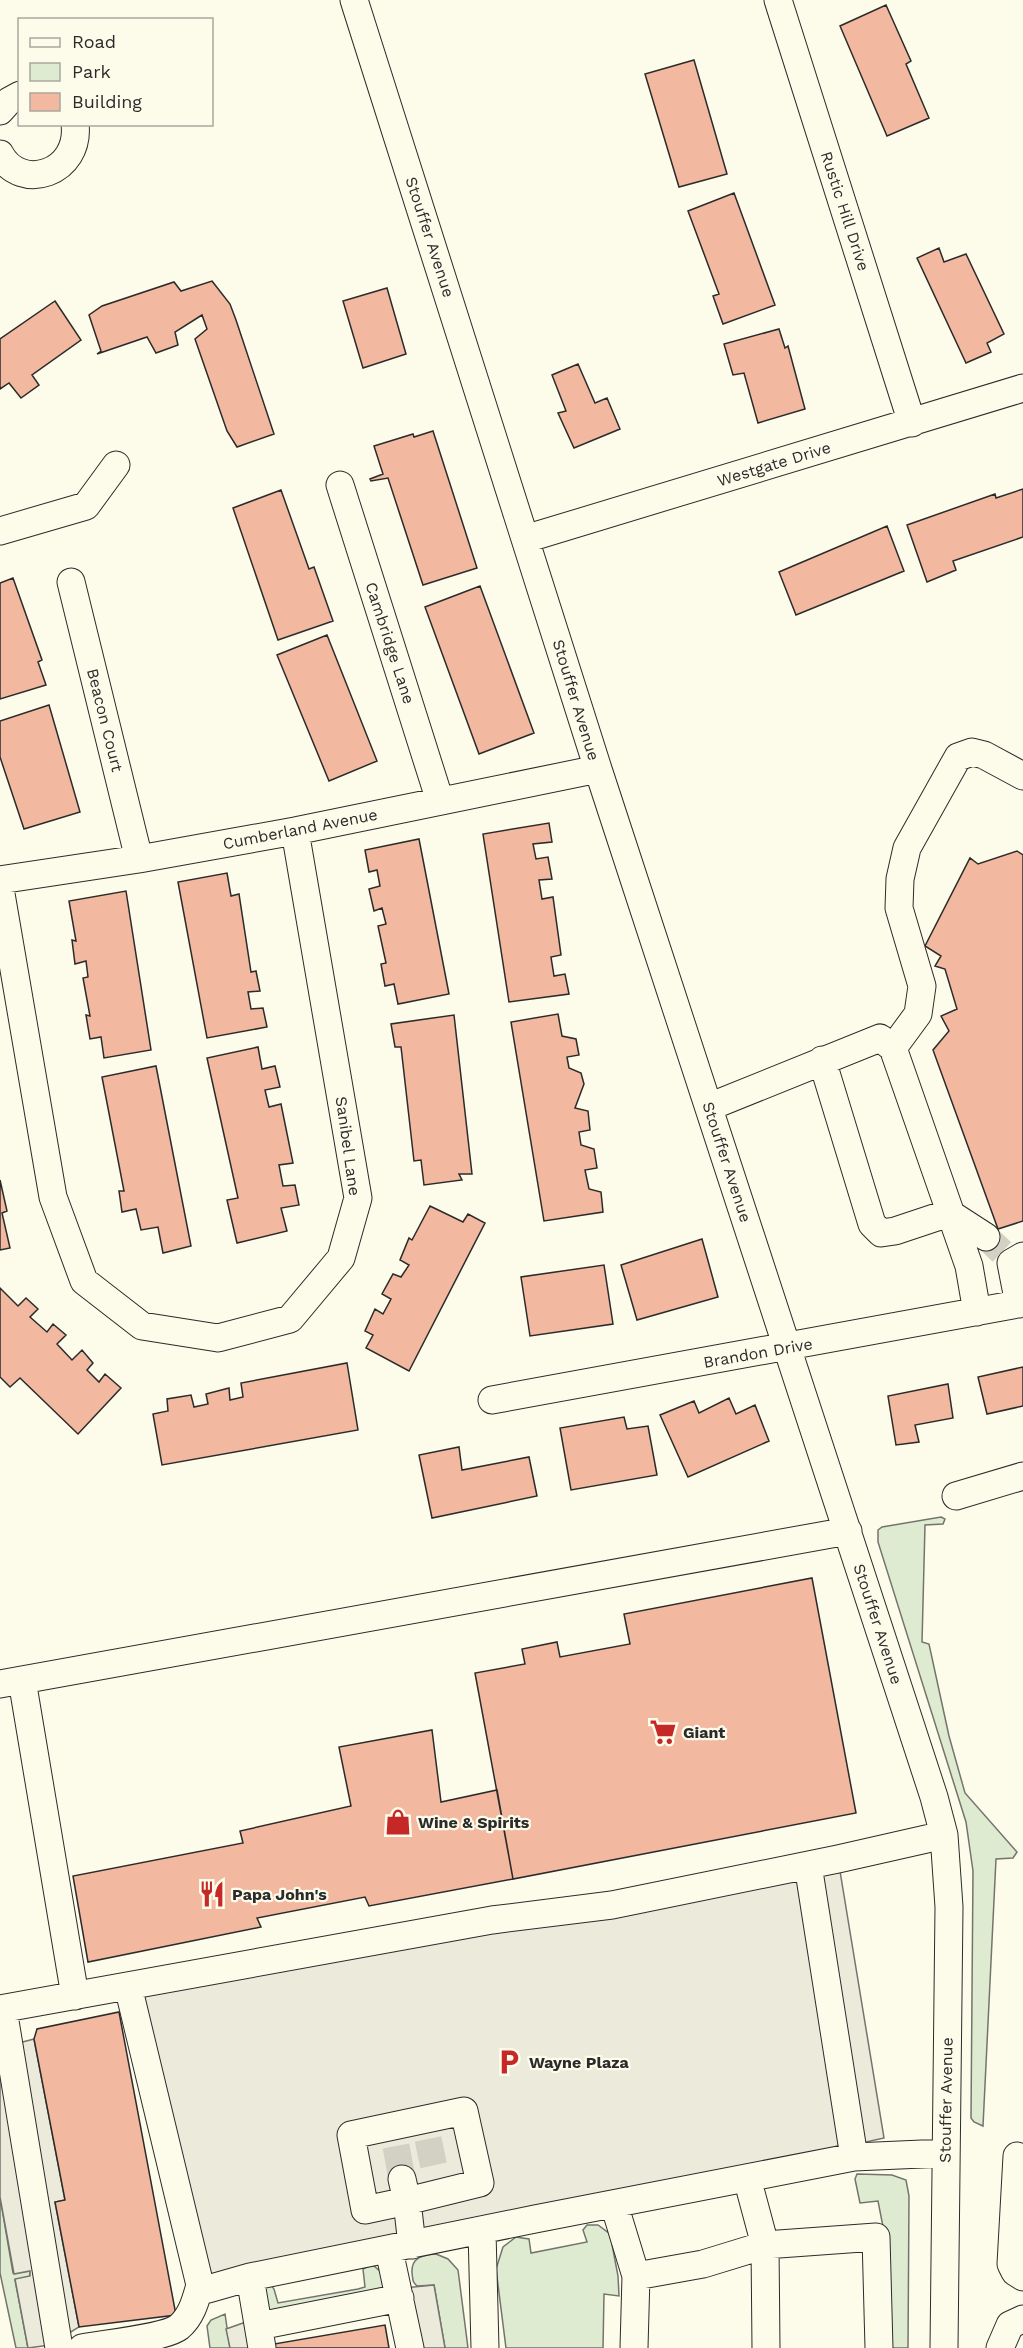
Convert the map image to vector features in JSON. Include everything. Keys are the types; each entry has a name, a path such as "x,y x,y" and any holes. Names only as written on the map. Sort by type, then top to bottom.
{"street":[{"name":"Stouffer Avenue","path":"354,0 598,769 848,1531 934,1797 944,1835 949,1907 944,2348"},
{"name":"Rustic Hill Drive","path":"778,0 912,423"},
{"path":"0,111 9,101 18,96"},
{"path":"0,154 3,160 16,170 31,175 47,173 62,165 72,153 77,137 75,126"},
{"name":"Westgate Drive","path":"525,539 1023,388"},
{"path":"0,531 86,506 116,465"},
{"name":"Cambridge Lane","path":"340,485 440,801"},
{"name":"Beacon Court","path":"71,582 139,859"},
{"path":"893,1048 918,1014 922,986 898,908 900,879 907,848 958,757 972,752 984,755 1023,776"},
{"name":"Cumberland Avenue","path":"0,880 139,859 296,831 598,769"},
{"name":"Sanibel Lane","path":"0,888 53,1197 84,1281 142,1326 218,1338 290,1319 341,1258 358,1198 296,831"},
{"path":"709,1107 880,1038 893,1048 969,1266 977,1312"},
{"path":"822,1060 872,1224 881,1233 949,1213"},
{"path":"949,1213 1005,1252 1021,1303"},
{"name":"Brandon Drive","path":"492,1400 788,1348 1021,1303"},
{"path":"956,1496 1023,1476"},
{"path":"75,1996 11,1682 848,1531"},
{"path":"59,2348 1,2009 492,1920 612,1905 944,1835"},
{"path":"808,1865 854,2157"},
{"path":"82,2348 161,2334 178,2338 192,2309 200,2285 128,1986"},
{"path":"464,2111 480,2183 437,2183 405,2190 365,2210 351,2135 394,2136 426,2129 464,2111"},
{"path":"200,2285 208,2289 250,2277 854,2157 945,2153"},
{"path":"1017,2156 1011,2264 1015,2272 1023,2277"},
{"path":"747,2178 765,2245 766,2348"},
{"path":"405,2190 400,2298 410,2348"},
{"path":"614,2204 636,2276 634,2348"},
{"path":"482,2231 485,2348"},
{"path":"636,2276 703,2264 765,2245 876,2237 879,2348"},
{"path":"250,2277 261,2337 400,2298"},
{"path":"1000,2348 1010,2325 1023,2319"}],"green space":[{"path":"941,1517 945,1519 943,1524 925,1525 922,1642 929,1644 949,1736 965,1793 1017,1852 1013,1858 996,1859 983,2126 971,2118 973,1871 966,1822 878,1542 878,1530 882,1527"},
{"path":"857,2174 892,2175 906,2180 909,2196 908,2348 887,2348 889,2257 878,2201 860,2203 855,2179"},
{"path":"0,2197 13,2273 30,2271 30,2276 15,2280 28,2348 16,2348 0,2273"},
{"path":"587,2225 598,2225 610,2234 618,2276 619,2296 604,2294 603,2348 506,2348 496,2269 503,2247 516,2237 529,2239 531,2253 587,2242 583,2230"},
{"path":"436,2254 448,2259 458,2270 468,2348 445,2348 434,2285 417,2286 413,2282 412,2268 416,2260 422,2256"},
{"path":"374,2266 382,2273 383,2290 269,2311 265,2288 271,2285 278,2303 358,2289 365,2287 363,2269"},
{"path":"225,2314 230,2348 210,2348 207,2326 211,2320"}],"shaded area":[{"name":"Wayne Plaza","path":"838,1859 884,2138 208,2289 128,1986"},
{"path":"34,2039 65,2200 55,2202 79,2327 50,2345 28,2348 15,2279 30,2276 30,2271 14,2274 0,2197 0,2048"},
{"path":"434,2285 445,2348 398,2348 393,2317 388,2314 383,2290"},
{"path":"271,2313 275,2348 230,2348 226,2329"}],"building":[{"path":"886,5 911,61 906,64 929,118 887,136 840,26"},
{"path":"694,60 727,174 679,187 645,74"},
{"path":"734,193 775,305 723,324 713,296 719,294 688,211"},
{"path":"939,248 944,262 966,254 1004,334 987,343 991,352 966,363 917,258"},
{"path":"212,281 230,304 274,434 237,447 227,431 195,339 207,329 202,315 175,332 178,345 156,353 147,337 97,354 101,351 89,315 102,306 174,282 181,291"},
{"path":"387,288 406,354 363,368 343,301"},
{"path":"55,301 81,340 32,375 39,385 21,398 9,383 0,389 0,339"},
{"path":"779,329 785,348 788,346 805,409 758,423 744,373 733,375 724,344"},
{"path":"578,364 595,403 607,398 620,429 574,448 558,413 566,411 552,375"},
{"path":"433,431 477,568 423,585 388,478 371,481 370,479 383,474 374,446 413,434 414,437"},
{"path":"1023,489 1023,537 953,561 956,570 927,582 907,525 995,494 996,498"},
{"path":"281,490 309,569 314,567 333,621 278,640 233,508"},
{"path":"887,526 904,571 796,615 779,572"},
{"path":"13,578 42,660 38,662 46,685 0,699 0,583"},
{"path":"480,586 534,733 479,754 425,607"},
{"path":"327,635 377,761 329,781 277,655"},
{"path":"49,705 80,812 24,829 0,757 0,721"},
{"path":"549,823 552,842 533,844 536,859 548,857 552,879 539,880 542,899 553,897 561,955 551,957 554,976 565,974 569,994 509,1002 483,834"},
{"path":"419,839 449,994 398,1004 394,984 385,986 381,964 386,963 378,926 386,924 382,908 374,911 369,889 380,886 377,870 369,872 365,850"},
{"path":"1017,851 1023,855 1023,1221 998,1229 933,1050 949,1031 941,1016 957,1009 945,969 935,966 941,956 925,946 970,858 978,864"},
{"path":"227,873 231,896 239,894 251,972 256,971 260,991 248,992 251,1009 263,1008 267,1027 207,1038 178,882"},
{"path":"126,891 151,1050 104,1058 101,1037 90,1039 86,1015 90,1016 83,978 88,977 86,961 75,964 72,940 76,941 69,901"},
{"path":"558,1014 562,1036 576,1039 579,1055 567,1057 569,1068 581,1073 584,1084 575,1108 588,1111 590,1130 579,1132 581,1145 594,1149 597,1168 585,1170 589,1189 601,1192 603,1212 544,1221 511,1022"},
{"path":"454,1015 472,1174 459,1174 462,1180 424,1185 421,1160 414,1161 401,1047 395,1047 391,1024"},
{"path":"258,1047 262,1069 275,1066 280,1087 265,1090 269,1107 281,1104 293,1163 279,1165 283,1186 295,1185 299,1205 281,1208 287,1231 237,1243 227,1200 238,1198 207,1058"},
{"path":"156,1066 191,1246 163,1253 158,1227 141,1230 136,1209 122,1212 119,1191 124,1191 102,1077"},
{"path":"0,1180 7,1211 2,1213 10,1248 0,1250"},
{"path":"430,1206 463,1222 468,1214 485,1223 409,1371 366,1348 373,1335 365,1331 375,1309 383,1314 391,1299 382,1294 393,1274 401,1277 409,1265 400,1260 409,1238 412,1240"},
{"path":"702,1239 718,1297 637,1320 621,1265"},
{"path":"604,1265 613,1324 530,1336 521,1277"},
{"path":"0,1288 18,1306 26,1298 38,1309 30,1317 47,1332 53,1324 66,1335 57,1344 72,1360 82,1350 93,1363 87,1370 99,1382 105,1374 121,1388 78,1434 20,1378 10,1387 0,1377"},
{"path":"347,1363 358,1430 162,1465 153,1414 168,1411 167,1399 191,1395 194,1407 208,1404 206,1394 229,1388 230,1400 243,1397 241,1383"},
{"path":"1023,1367 1023,1406 987,1414 978,1377"},
{"path":"948,1384 953,1418 915,1425 919,1442 896,1445 888,1396"},
{"path":"729,1398 736,1414 755,1405 769,1441 688,1477 660,1415 694,1401 699,1413"},
{"path":"624,1417 627,1429 648,1426 657,1475 571,1490 560,1428"},
{"path":"459,1447 462,1470 529,1457 537,1496 432,1518 419,1455"},
{"name":"Giant","path":"812,1578 856,1813 513,1879 475,1673 525,1664 522,1649 557,1642 560,1657 630,1644 624,1614"},
{"path":"432,1730 441,1802 497,1790 513,1879 369,1906 365,1897 257,1918 261,1927 88,1962 73,1876 243,1843 240,1831 351,1806 339,1747"},
{"path":"119,2012 176,2315 79,2327 55,2202 65,2200 34,2039 37,2029"},
{"path":"385,2325 389,2348 275,2348 274,2344"}],"tunnel":[{"path":"986,1237 1002,1252"},
{"path":"428,2139 435,2172"},
{"path":"396,2146 402,2179"}],"place":[{"name":"Giant","path":"663,1732"},
{"name":"Wine & Spirits","path":"398,1822"},
{"name":"Papa John's","path":"212,1894"},
{"name":"Wayne Plaza","path":"509,2062"}]}
